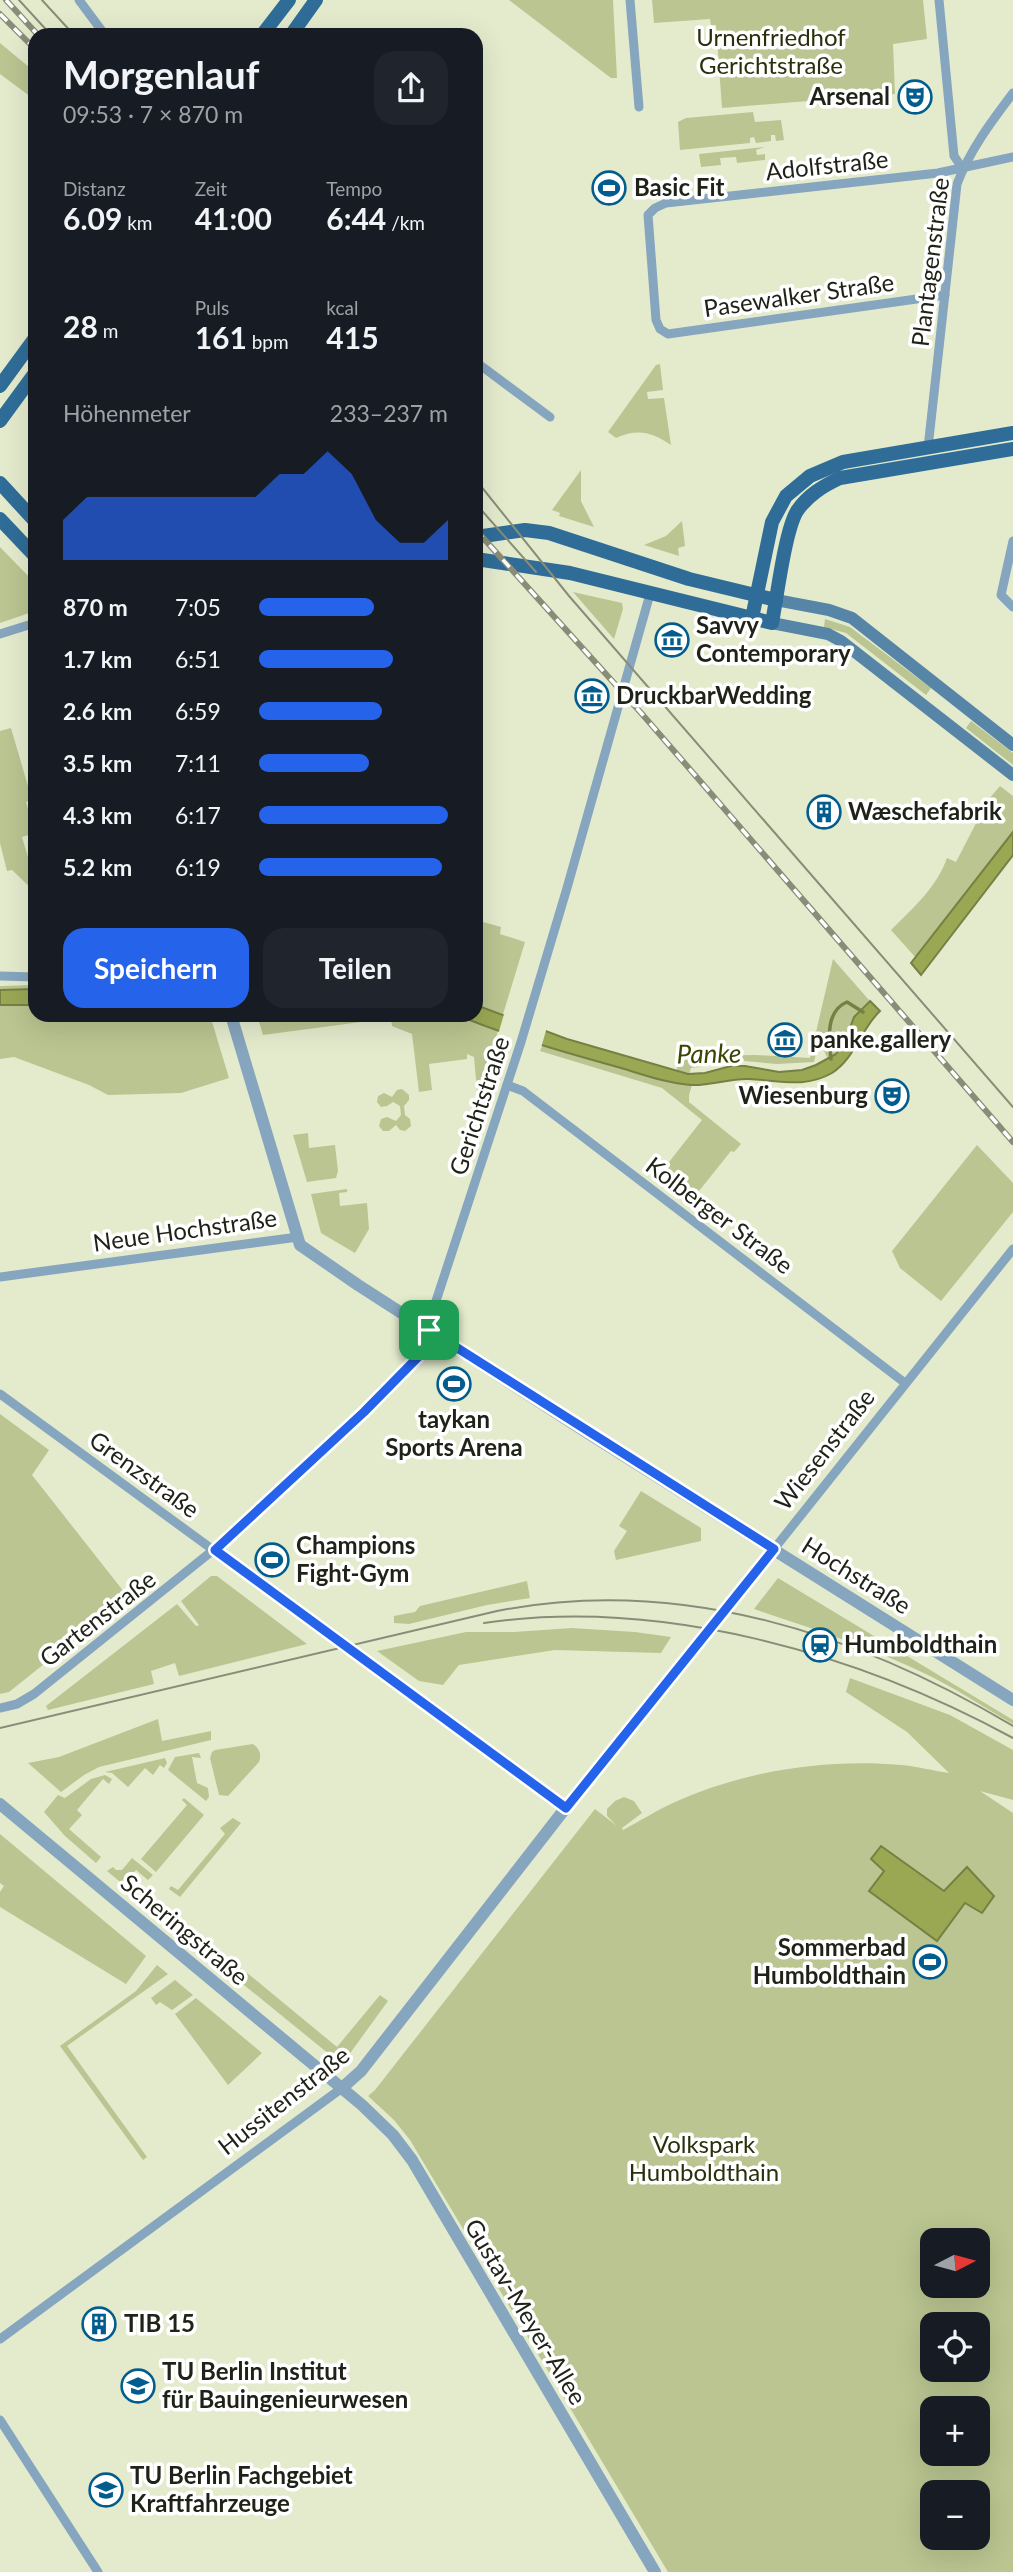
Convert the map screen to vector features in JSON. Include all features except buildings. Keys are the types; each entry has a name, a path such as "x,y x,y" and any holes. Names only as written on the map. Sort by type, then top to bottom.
{"main road":[{"path":"267,28 289,0"},
{"path":"296,28 316,0"},
{"path":"0,386 28,348"},
{"path":"0,421 28,383"},
{"path":"772,623 793,522 809,497 839,478 1013,433"},
{"path":"752,618 772,523 780,504 793,488 818,471 843,462 1013,449"},
{"path":"0,483 28,513"},
{"path":"0,519 28,549"},
{"path":"483,536 533,530 565,537 657,569 756,596 837,612 863,624 1013,745"},
{"path":"483,560 570,573 841,640 1013,775"},
{"path":"650,594 657,569"},
{"path":"813,631 818,608"},
{"path":"940,717 954,698"}],"street":[{"path":"79,0 100,28"},
{"path":"630,0 639,107"},
{"name":"Plantagenstraße","path":"930,456 957,184 962,169 954,156 939,0"},
{"path":"962,169 986,129 1013,93"},
{"name":"Adolfstraße","path":"660,329 656,320 648,215 655,208 666,203 962,169 1013,157"},
{"name":"Pasewalker Straße","path":"660,329 668,334 677,334 945,295"},
{"path":"483,367 550,417"},
{"path":"1013,541 1002,596 1013,607"},
{"name":"Gerichtstraße","path":"215,1550 310,1463 423,1352 435,1304 521,1042 587,821 650,594"},
{"path":"0,634 28,625"},
{"path":"0,976 28,977"},
{"path":"233,1022 298,1237"},
{"name":"Kolberger Straße","path":"507,1085 523,1091 905,1383"},
{"name":"Neue Hochstraße","path":"0,1277 298,1237 300,1245 429,1330"},
{"name":"Wiesenstraße","path":"566,1808 1013,1249"},
{"name":"Hochstraße","path":"429,1330 1013,1700"},
{"name":"Grenzstraße","path":"0,1394 566,1808"},
{"name":"Gartenstraße","path":"0,1708 17,1704 34,1694 215,1550"},
{"name":"Scheringstraße","path":"0,1804 342,2088"},
{"name":"Hussitenstraße","path":"0,2339 342,2088 361,2071 566,1808"},
{"name":"Gustav-Meyer-Allee","path":"342,2088 393,2135 412,2160 655,2572"},
{"path":"0,2420 98,2572"}],"green space":[{"path":"509,0 613,0 617,78 611,78"},
{"name":"Urnenfriedhof Gerichtstraße","path":"652,0 923,0 927,39 893,44 895,94 722,108 716,25 711,25 710,19 654,23"},
{"path":"0,43 28,66 28,95 0,74"},
{"path":"753,112 755,122 781,120 784,140 776,141 775,135 771,135 771,141 756,143 754,137 750,138 750,143 680,150 678,122 686,118"},
{"path":"765,147 756,150 757,155 765,154 765,160 737,163 736,157 720,158 721,165 701,167 699,154"},
{"path":"660,364 663,390 647,392 648,399 664,398 671,445 644,433 630,433 616,438 608,432 656,365"},
{"path":"581,470 581,501 594,527 559,516 560,513 552,510"},
{"path":"682,521 685,546 678,548 679,556 644,545 666,536"},
{"path":"0,547 28,576 28,613 0,623"},
{"path":"573,592 622,603 623,609 614,639"},
{"path":"825,619 850,627 931,688 926,695 846,633 824,627"},
{"path":"971,721 1013,753 1013,765 966,728"},
{"path":"11,728 28,786 28,835 22,837 28,857 28,885 12,870 7,871 0,843 0,731"},
{"path":"1000,786 1013,796 1013,855 923,972 916,958 891,930 931,888 947,858 956,862 988,800"},
{"path":"483,922 501,927 500,934 525,942 480,1090 477,1091 474,1057 467,1054 467,1059 429,1064 432,1090 419,1092 412,1034 392,1026 392,1022 483,1022"},
{"path":"833,959 869,1000 856,1014 841,1045 828,1059 819,1041 814,1062 777,1064 744,1061 691,1068 686,1084 692,1085 689,1102 741,1144 734,1152 731,1151 695,1196 662,1171 702,1120 662,1088 540,1051 542,1046 681,1084 683,1078 675,1077 680,1054 810,1058"},
{"path":"28,985 28,1022 212,1022 229,1078 181,1093 108,1095 89,1085 14,1057 0,1059 0,986"},
{"path":"259,1022 361,1022 263,1035"},
{"path":"402,1089 409,1095 404,1106 411,1126 405,1131 396,1125 389,1131 383,1131 379,1126 381,1119 387,1117 396,1121 401,1115 400,1106 393,1102 381,1107 377,1102 378,1096 384,1093 392,1097 397,1090"},
{"path":"308,1133 309,1148 335,1145 338,1171 336,1178 307,1182 293,1135"},
{"path":"977,1145 1013,1183 1013,1212 941,1301 900,1268 892,1251"},
{"path":"347,1189 347,1192 339,1193 340,1206 367,1203 369,1229 355,1253 321,1233 311,1194"},
{"path":"0,1414 49,1450 32,1475 128,1597 9,1692 0,1694"},
{"path":"641,1491 701,1528 701,1541 616,1560 614,1551 627,1531 619,1526"},
{"path":"211,1576 217,1576 307,1644 179,1676 175,1663 151,1671 154,1684 48,1710 46,1706 177,1604 196,1626 199,1625 181,1601"},
{"path":"778,1578 1013,1720 1013,1724 951,1687 909,1666 843,1639 754,1609"},
{"path":"527,1581 530,1598 487,1605 409,1624 394,1623 394,1616 415,1612 420,1606"},
{"path":"572,1628 671,1637 661,1653 555,1650 459,1665 443,1685 419,1681 377,1651 466,1632"},
{"name":"Volkspark Humboldthain","path":"850,1678 950,1715 1013,1750 1013,1800 980,1791 1013,1813 1013,2572 668,2572 410,2140 394,2120 368,2096 595,1809 617,1826 607,1816 607,1809 624,1797 634,1801 642,1813 622,1828 623,1830 668,1805 701,1791 786,1769 873,1763 949,1773 907,1732 846,1692"},
{"path":"158,1719 162,1741 211,1731 211,1740 99,1767 61,1792 28,1763 59,1757"},
{"path":"253,1744 259,1752 259,1762 228,1796 219,1795 210,1758 212,1752"},
{"path":"199,1753 201,1758 192,1757 197,1783 208,1788 209,1797 206,1801 168,1770 175,1757"},
{"path":"165,1758 167,1763 164,1768 160,1765 153,1775 145,1768 128,1787 112,1773 105,1772"},
{"path":"105,1775 112,1779 109,1784 103,1779 77,1810 82,1815 69,1829 101,1857 96,1863 65,1836 44,1812 58,1795 65,1798 91,1779"},
{"path":"184,1798 204,1815 156,1872 141,1859 187,1805 182,1800"},
{"path":"233,1818 241,1823 180,1897 169,1889 171,1886 178,1890 225,1834 220,1828"},
{"path":"0,1834 146,1956 126,1984 0,1907 0,1892 4,1886 0,1883"},
{"path":"132,1858 153,1875 148,1880 136,1870 129,1878 142,1888 136,1895 107,1871 113,1867 122,1870"},
{"path":"160,1912 246,1972 337,2047 380,1995 388,2001 343,2063 340,2063 158,1915"},
{"path":"157,1965 168,1974 67,2046 147,2157 143,2160 60,2046 136,1991"},
{"path":"175,1980 193,1995 172,2010 160,2002 156,2005 151,1998"},
{"path":"196,1998 262,2053 228,2085 175,2014"}],"shaded area":[{"path":"1013,832 1013,855 921,975 911,963"},
{"path":"28,989 28,1005 0,1005 0,990"},
{"path":"870,1001 880,1011 867,1026 847,1059 840,1067 822,1078 801,1082 749,1079 698,1085 652,1077 534,1043 475,1022 483,1022 483,1008 567,1039 688,1074 705,1073 731,1066 779,1072 802,1070 836,1054 854,1017"},
{"path":"881,1846 944,1891 967,1867 994,1896 982,1913 965,1903 937,1941 869,1891 884,1871 871,1859"}],"pier":[{"path":"504,1014 547,1027 541,1048 498,1035"}],"waterway":[{"path":"831,1059 830,1027 835,1012 847,1002 863,1012"}],"tram line":[{"path":"19,0 45,28"},
{"path":"42,0 68,28"},
{"path":"483,489 569,596 1013,1107"},
{"path":"483,512 536,572"},
{"path":"0,1728 497,1611 565,1602 632,1601 699,1607 765,1620 829,1639 954,1693 1013,1726"},
{"path":"484,1623 551,1617 619,1618 688,1626 756,1639 824,1657 889,1681 953,1708 1013,1738"}],"railway":[{"path":"6,0 32,28"},
{"path":"0,14 28,42"},
{"path":"483,538 642,714 1013,1142"}],"place":[{"name":"Arsenal","path":"915,97"},
{"name":"Basic Fit","path":"609,188"},
{"name":"Savvy Contemporary","path":"672,640"},
{"name":"DruckbarWedding","path":"592,696"},
{"name":"Wæschefabrik","path":"824,812"},
{"name":"panke.gallery","path":"785,1040"},
{"name":"Wiesenburg","path":"892,1096"},
{"name":"taykan Sports Arena","path":"454,1384"},
{"name":"Champions Fight-Gym","path":"272,1560"},
{"name":"Humboldthain","path":"820,1645"},
{"name":"Sommerbad Humboldthain","path":"930,1962"},
{"name":"TIB 15","path":"99,2324"},
{"name":"TU Berlin Institut für Bauingenieurwesen","path":"138,2386"},
{"name":"TU Berlin Fachgebiet Kraftfahrzeuge","path":"106,2490"}],"route":[{"path":"429,1330 774,1549 566,1808 215,1550 382,1395 423,1352 429,1330"}],"water label":[{"name":"Panke","path":"709,1054"}]}
